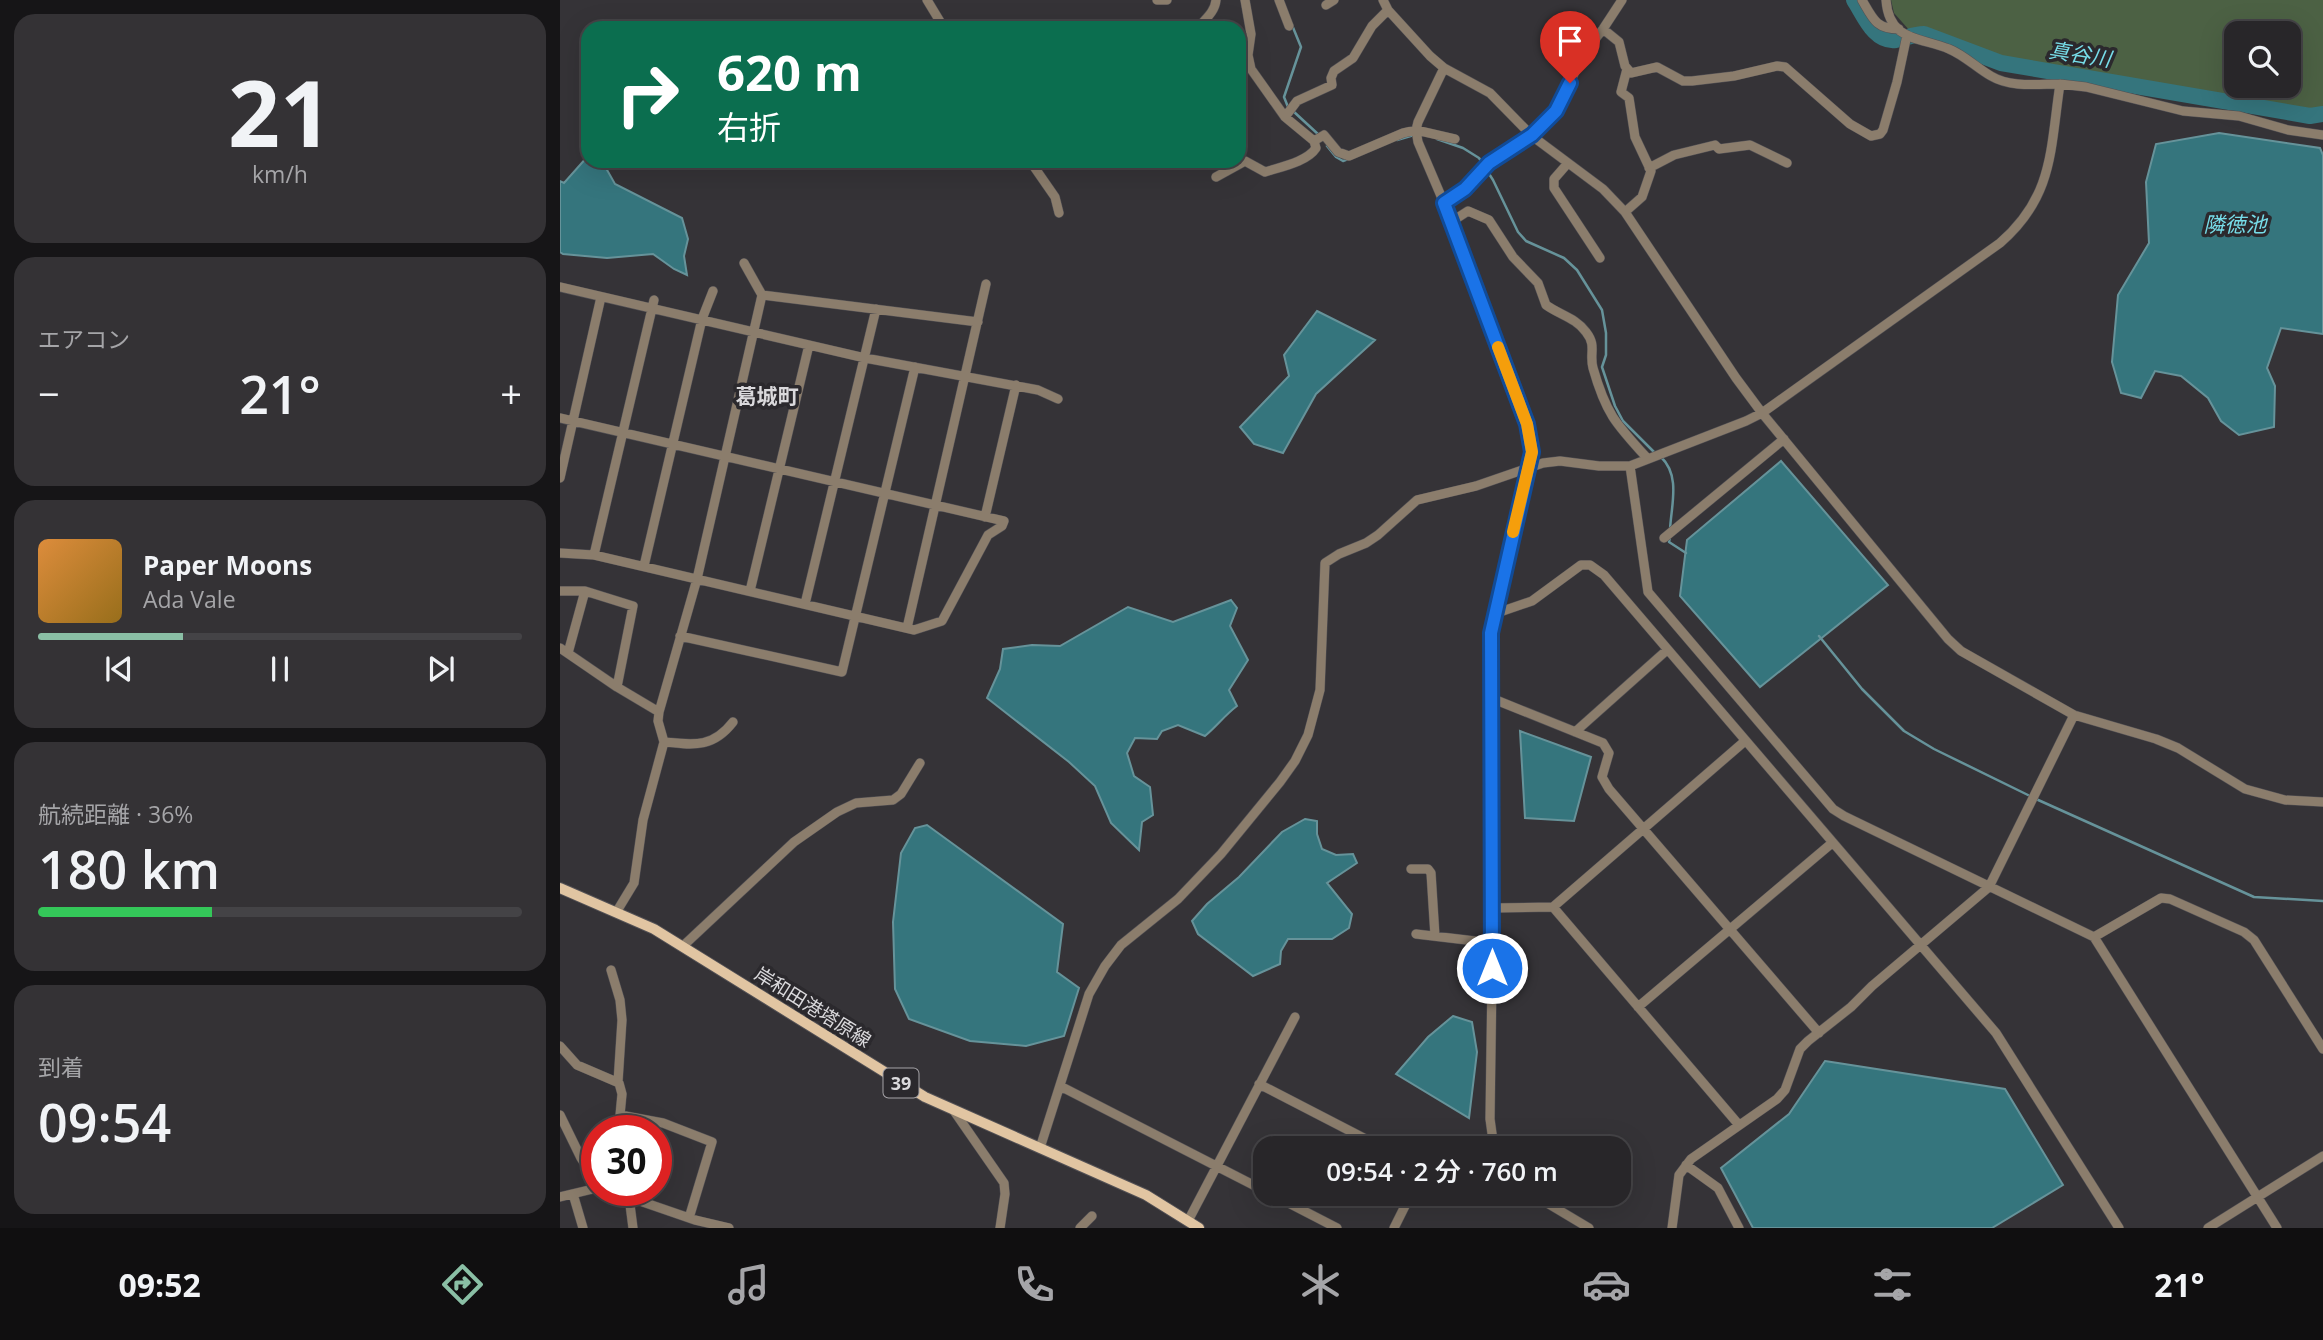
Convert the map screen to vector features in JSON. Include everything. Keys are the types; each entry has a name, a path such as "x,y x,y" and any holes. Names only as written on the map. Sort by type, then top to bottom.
{"main road":[{"name":"岸和田港塔原線","path":"560,888 617,911 683,946 883,1073 954,1111 1146,1195 1199,1228"}],"street":[{"path":"927,0 940,21"},
{"path":"1157,0 1167,0"},
{"path":"1205,21 1216,0"},
{"path":"1245,0 1251,34 1248,55 1251,69 1284,117 1314,141 1316,148 1313,153 1265,172 1246,162"},
{"path":"1279,0 1289,26"},
{"path":"1383,0 1388,10 1444,68 1490,93 1532,135 1603,189 1625,212 1762,413 1948,639 1961,651 2074,715 2178,748 2245,789 2285,800 2323,802"},
{"path":"1444,203 1465,189 1489,163 1532,135 1556,111 1583,55 1604,30 1622,0"},
{"path":"1862,0 1878,25 1903,32"},
{"path":"1886,0 1890,18 1903,32 1917,40 1950,49 1994,78 2024,85 2060,84 2085,88 2183,111 2239,116 2288,130 2323,135"},
{"path":"1284,117 1297,102 1332,85 1334,71 1353,58 1372,26 1388,10"},
{"path":"1604,30 1619,42 1627,69 1621,92 1629,98 1635,138 1651,171 1642,197 1625,212"},
{"path":"1627,69 1631,73 1657,68 1683,81 1692,81 1734,76 1777,66 1785,67 1850,124 1871,136 1880,134 1883,130 1897,82 1903,32"},
{"path":"1444,68 1422,110 1416,130 1418,142 1444,203 1527,424 1532,452 1491,633 1493,908 1490,1119 1492,1136"},
{"path":"1040,1148 1089,995 1105,966 1121,945 1199,880 1280,782 1308,735 1320,690 1325,563 1378,536 1417,500 1476,486 1529,467 1560,461 1599,466 1630,466 1762,413 2012,232 2027,216 2048,172 2060,84"},
{"path":"1314,141 1325,135 1338,152 1349,156 1416,130 1455,139"},
{"path":"1649,168 1674,155 1715,145 1719,149 1751,145 1787,163"},
{"path":"1568,163 1554,178 1554,188 1600,258"},
{"path":"1035,168 1055,197 1059,213"},
{"path":"1216,177 1232,168"},
{"path":"1451,222 1468,211 1489,220 1513,257 1538,283 1546,305 1578,322 1591,340 1591,362 1607,411 1648,459"},
{"path":"617,911 634,883 643,820 664,742 658,721 659,712 696,579 762,295 744,263"},
{"path":"907,628 986,284"},
{"path":"560,287 601,297 653,304 702,319 864,358 1038,390 1058,399"},
{"path":"644,566 702,319 713,291"},
{"path":"762,295 978,323"},
{"path":"560,478 601,297"},
{"path":"594,555 653,304"},
{"path":"806,604 876,309"},
{"path":"750,591 808,345"},
{"path":"680,636 842,673 915,367"},
{"path":"985,517 1016,386"},
{"path":"560,418 1004,521 1002,526 988,535 942,621 914,630 594,555 560,553"},
{"path":"1664,538 1784,439"},
{"path":"1630,466 1648,592 1796,767 1833,809 1844,816 2094,937 2277,1228"},
{"path":"1494,614 1532,601 1586,564 1604,575 1996,1033 2119,1228"},
{"path":"560,591 585,591 633,606 617,687"},
{"path":"585,591 564,651 659,712"},
{"path":"1575,732 1667,650"},
{"path":"1491,698 1603,743 1609,753 1603,782 1819,1033"},
{"path":"1672,1228 1676,1185 1679,1175 1691,1159 1777,1099 1785,1090 1800,1049 1989,887 2074,715"},
{"path":"664,742 684,744 711,741 720,737 733,722"},
{"path":"1493,908 1553,907 1745,741"},
{"path":"683,946 794,842 837,812 856,803 892,800 901,794 920,763"},
{"path":"1638,1007 1832,843"},
{"path":"1411,869 1428,869 1431,873 1435,936"},
{"path":"2094,937 2161,898 2170,899 2244,932 2254,940 2323,1049"},
{"path":"1553,907 1739,1125"},
{"path":"1416,934 1492,943"},
{"path":"611,970 620,1000 622,1020 618,1082"},
{"path":"1188,1221 1295,1017"},
{"path":"560,1046 577,1065 618,1082 622,1087 620,1115 663,1123 712,1142 692,1222"},
{"path":"1259,1084 1360,1136"},
{"path":"1059,1086 1253,1185"},
{"path":"954,1111 1004,1183 1000,1228"},
{"path":"560,1115 581,1158"},
{"path":"2208,1228 2323,1156"},
{"path":"1686,1165 1718,1188 1739,1228"},
{"path":"560,1197 581,1192"},
{"path":"573,1194 583,1228"},
{"path":"630,1206 633,1228"},
{"path":"652,1206 692,1222 729,1228"},
{"path":"1294,1206 1337,1228"},
{"path":"1394,1228 1405,1206"},
{"path":"1552,1206 1590,1228"},
{"path":"1080,1228 1091,1216"}],"green space":[{"path":"1891,0 2323,0 2323,112 2309,113 2001,60 1933,32 1910,31 1894,13"}],"water":[{"name":"隣徳池","path":"2219,133 2320,148 2323,155 2323,334 2281,328 2267,368 2275,386 2274,427 2239,435 2221,421 2208,398 2181,376 2155,371 2141,398 2121,393 2112,362 2118,295 2149,243 2146,182 2156,144"},
{"path":"581,164 581,168 606,168 615,184 682,218 688,239 684,256 687,275 653,254 607,258 560,252 560,181 564,183"},
{"path":"1317,311 1375,340 1316,394 1283,453 1254,444 1240,427 1289,376 1284,355"},
{"path":"1781,461 1888,585 1760,687 1680,596 1687,540"},
{"path":"1231,600 1237,608 1230,626 1248,660 1229,690 1237,706 1205,736 1178,725 1162,731 1157,739 1135,738 1127,753 1134,776 1150,787 1153,815 1142,822 1139,850 1111,823 1095,786 1069,762 987,698 1000,669 1003,649 1032,645 1060,646 1128,607 1173,622"},
{"path":"1520,731 1591,757 1574,821 1525,818"},
{"path":"1305,819 1317,821 1317,834 1322,849 1336,855 1353,854 1357,863 1327,883 1352,914 1349,928 1332,939 1288,939 1281,951 1280,964 1253,976 1198,934 1192,921 1282,832"},
{"path":"927,825 1063,924 1057,972 1079,988 1064,1036 1026,1046 970,1041 909,1019 895,989 893,922 901,853 915,828"},
{"path":"1453,1016 1472,1022 1477,1052 1469,1118 1396,1074 1428,1037"},
{"path":"1825,1061 2005,1089 2063,1185 1992,1228 1753,1228 1721,1168 1789,1114"}],"waterway":[{"name":"真谷川","path":"1854,0 1870,27 1888,40 1924,34 2001,63 2310,116 2323,114"},
{"path":"1288,107 1284,97 1301,47 1292,25"},
{"path":"1293,111 1319,135"},
{"path":"1397,140 1414,135"},
{"path":"1437,139 1463,148 1479,158 1493,180 1518,232 1526,241 1564,258 1577,270 1602,310 1606,333 1606,355 1602,367 1615,406 1623,421 1655,453"},
{"path":"1327,146 1336,157 1343,161 1348,159"},
{"path":"1661,457 1673,482 1670,530"},
{"path":"1670,537 1669,542 1686,553"},
{"path":"1819,636 1862,689 1904,731 1934,749 2030,796"},
{"path":"2036,799 2254,897 2323,901"}],"slow traffic":[{"path":"1498,347 1527,424 1532,452 1513,532"}],"district":[{"name":"葛城町","path":"767,396"}],"route":[{"path":"1492,968 1491,633 1494,610 1532,452 1527,424 1444,203 1465,189 1489,163 1532,135 1563,102 1570,83"}]}
